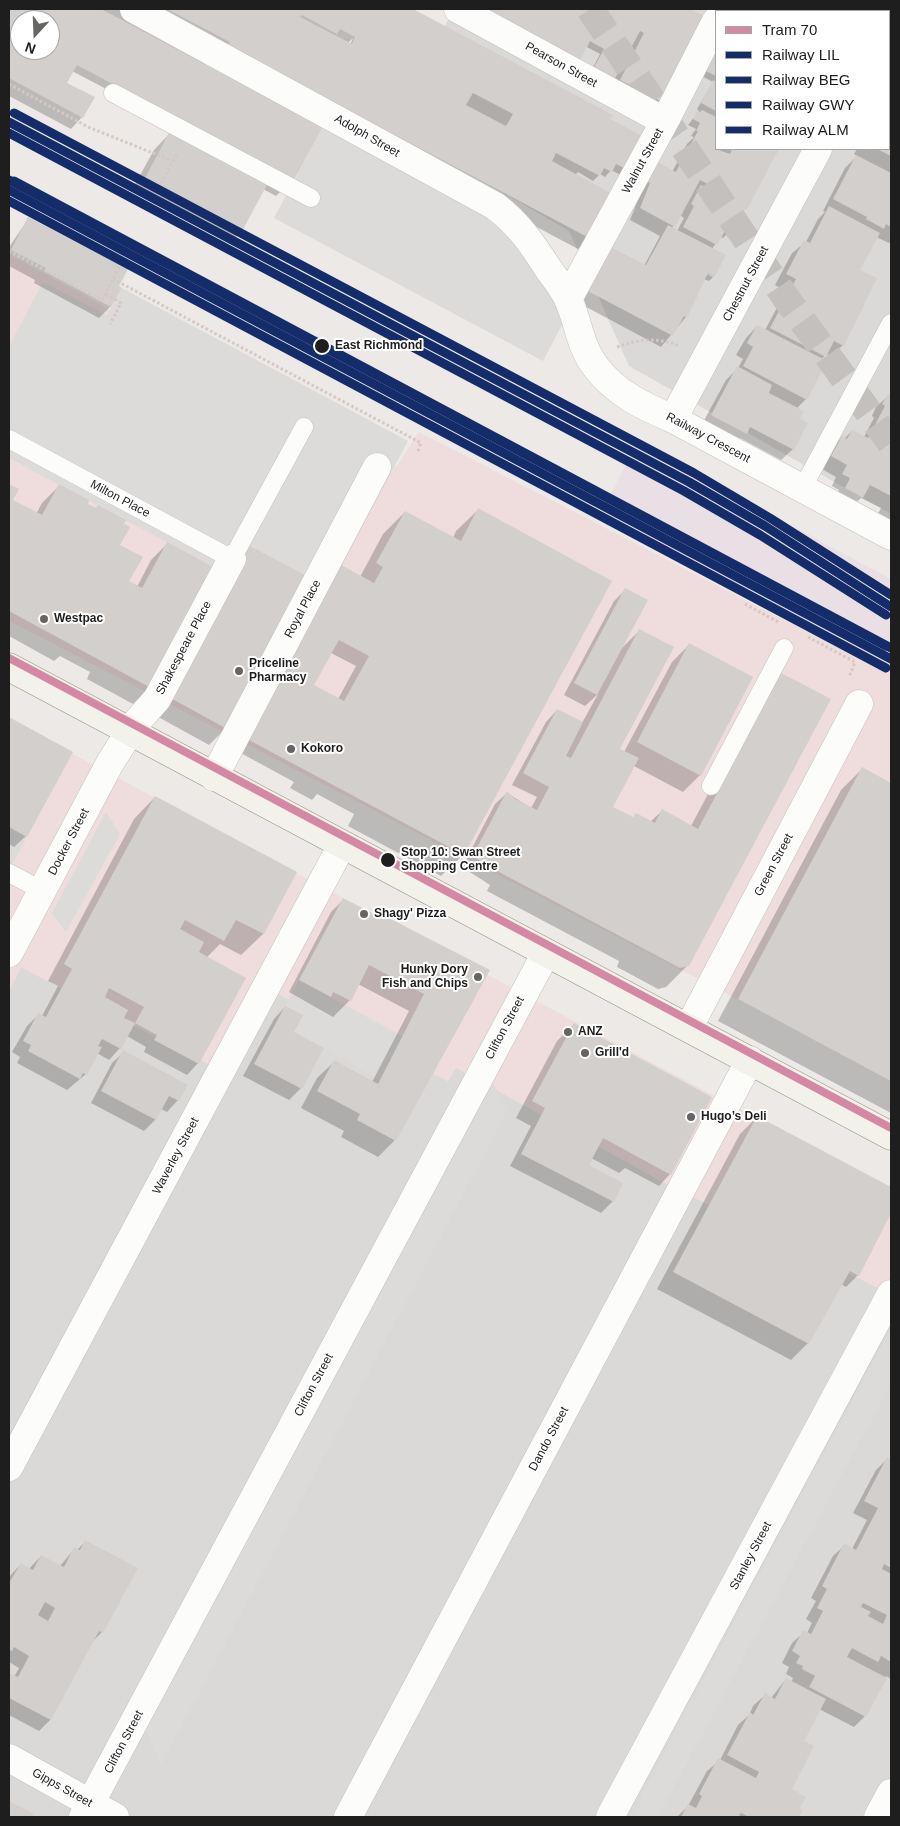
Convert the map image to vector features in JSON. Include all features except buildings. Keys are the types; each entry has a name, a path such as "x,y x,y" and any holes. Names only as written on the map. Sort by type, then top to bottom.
{"main road":[{"path":"9,667 891,1136"}],"street":[{"name":"Adolph Street","path":"134,9 496,206 513,219 526,235 568,299"},
{"name":"Pearson Street","path":"458,9 664,121"},
{"name":"Walnut Street","path":"568,299 715,23"},
{"name":"Chestnut Street","path":"673,419 817,150"},
{"name":"Railway Crescent","path":"568,299 581,343 618,390 638,404 673,419 891,536"},
{"name":"Royal Place","path":"214,777 377,467"},
{"name":"Shakespeare Place","path":"131,733 157,698 232,560"},
{"name":"Green Street","path":"689,1027 858,704"},
{"name":"Docker Street","path":"9,953 110,763 131,733"},
{"name":"Waverley Street","path":"9,1467 342,845"},
{"name":"Clifton Street","path":"87,1811 546,953"},
{"name":"Dando Street","path":"348,1817 750,1060"},
{"name":"Stanley Street","path":"610,1817 891,1294"},
{"name":"Gipps Street","path":"9,1758 87,1811 115,1817"},
{"path":"878,1817 891,1793"}],"lane":[{"path":"113,93 312,198"},
{"path":"802,489 891,323"},
{"path":"232,560 304,427"},
{"name":"Milton Place","path":"9,439 232,560"},
{"path":"711,786 784,648"},
{"path":"9,873 43,891"}],"path":[{"path":"9,84 88,127 173,161 156,192"},
{"path":"9,252 38,265 102,300 123,259"},
{"path":"113,279 421,442 418,451"},
{"path":"106,294 121,303 110,324"},
{"path":"591,358 641,340 664,340 686,349"}],"shaded area":[{"path":"454,9 891,9 891,514 629,366 569,231 391,128"},
{"path":"323,127 516,230 567,315 543,361 274,218"},
{"path":"9,254 396,467 419,432 891,675 891,1079 9,621"},
{"path":"43,282 107,315 122,288 408,441 329,589 232,577 9,458 9,346"},
{"path":"637,443 891,579 891,674 599,517"},
{"path":"9,720 891,1190 891,1294 667,1184 456,1068 448,1081 278,993 232,1076 21,967 9,991"},
{"path":"106,812 120,834 66,932 52,913"},
{"path":"9,827 27,837 9,870"},
{"path":"21,967 232,1076 277,993 448,1081 456,1067 667,1184 891,1294 891,1817 9,1817 9,991"},
{"path":"299,980 404,1037 380,1080 294,1032 303,1015 285,1006"},
{"path":"493,1083 507,1112 161,1765 145,1729"},
{"path":"891,1328 891,1384 658,1817 630,1817"}],"tunnel":[{"path":"590,9 788,301 891,443"}],"tram line":[{"name":"70","path":"9,658 891,1128"}],"rail line":[{"name":"GWY","path":"14,113 694,473 770,518 891,595"},
{"name":"LIL","path":"9,122 689,482 765,526 891,607"},
{"name":"ALM","path":"9,133 684,491 760,535 886,615"},
{"name":"BEG","path":"9,180 886,646"},
{"name":"GWY","path":"14,181 891,648"},
{"name":"LIL","path":"9,190 891,659"},
{"name":"ALM","path":"9,201 886,668"}],"place":[{"name":"East Richmond","path":"322,346"},
{"name":"Westpac","path":"44,619"},
{"name":"Priceline Pharmacy","path":"239,671"},
{"name":"Kokoro","path":"291,749"},
{"name":"Stop 10: Swan Street Shopping Centre","path":"388,860"},
{"name":"Shagy' Pizza","path":"364,914"},
{"name":"Hunky Dory Fish and Chips","path":"478,977"},
{"name":"ANZ","path":"568,1032"},
{"name":"Grill'd","path":"585,1053"},
{"name":"Hugo’s Deli","path":"691,1117"}]}
